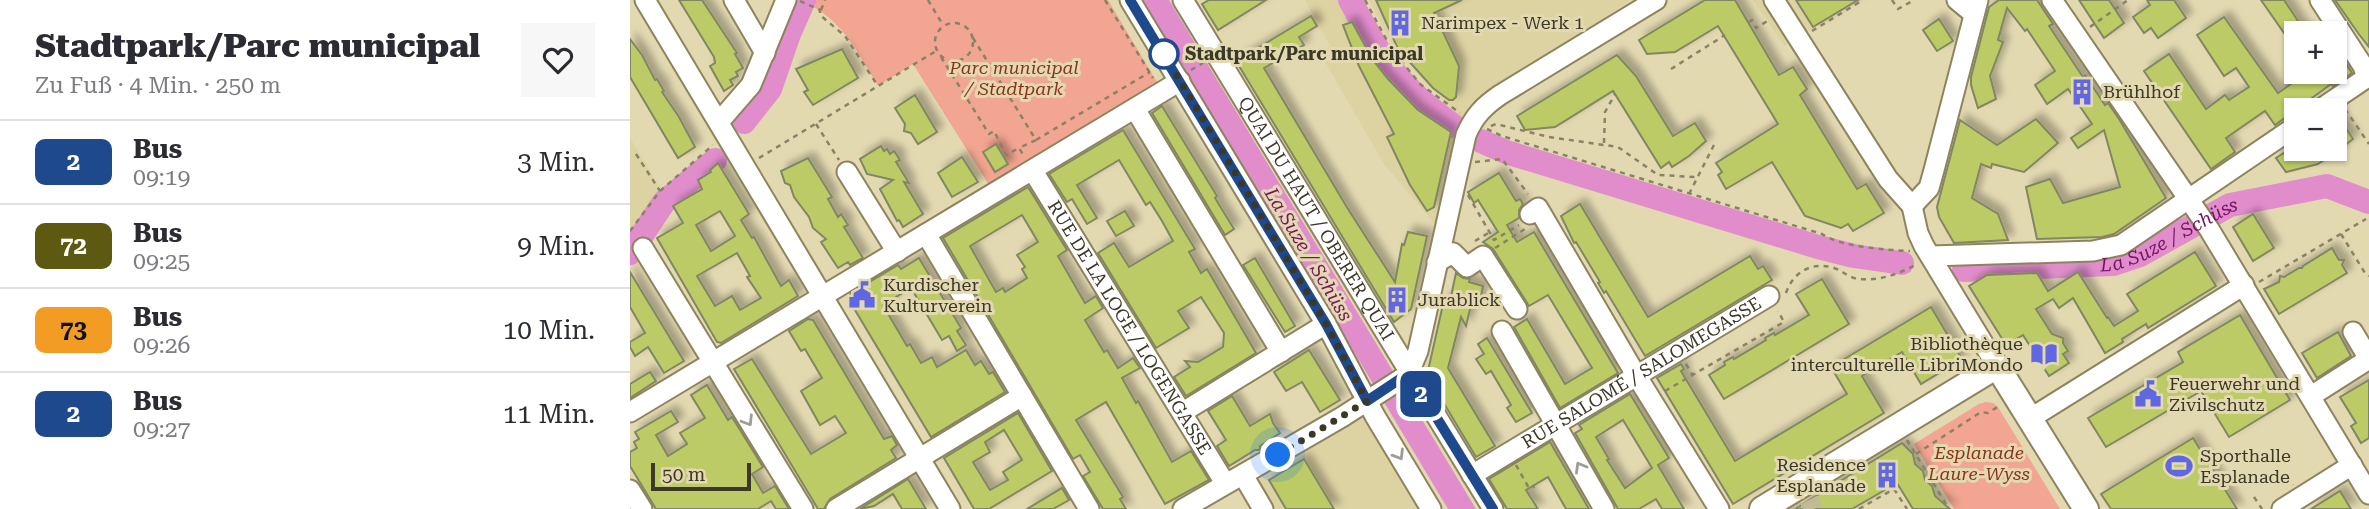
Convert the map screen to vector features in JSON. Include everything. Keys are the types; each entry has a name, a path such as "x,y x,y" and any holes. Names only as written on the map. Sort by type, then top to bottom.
{"main road":[{"path":"1762,509 1797,497 1997,366 2085,509"}],"street":[{"path":"645,0 950,509"},
{"path":"734,0 765,53"},
{"path":"719,122 751,85 786,0"},
{"path":"1130,0 1182,78 1372,398 1431,509"},
{"name":"QUAI DU HAUT / OBERER QUAI","path":"1183,0 1405,376 1493,509"},
{"path":"1183,509 1405,376 1418,351 1471,121 1486,104 1656,0"},
{"path":"1774,0 1888,180 1912,206 1921,257 1997,366"},
{"path":"1912,206 1928,188 1931,179 1976,7 1957,0"},
{"path":"2052,0 2250,284 2311,396 2359,465 2369,494"},
{"path":"2320,0 2368,77 2337,98"},
{"path":"630,412 926,234 1030,166 1135,109 1182,78"},
{"path":"1135,109 1281,352"},
{"path":"1921,257 2109,249 2199,214 2284,137"},
{"name":"RUE DE LA LOGE / LOGENGASSE","path":"1030,166 1183,412 1234,479 1263,509"},
{"path":"847,172 897,251"},
{"path":"1537,213 1649,371 1719,509"},
{"path":"926,234 1089,509"},
{"path":"643,248 803,509"},
{"path":"1437,262 1453,253 1461,261 1486,250 1517,309"},
{"path":"2031,418 2250,284"},
{"name":"RUE SALOMÉ / SALOMEGASSE","path":"1472,475 1649,371 1769,296"},
{"path":"1183,412 1326,324"},
{"path":"1502,331 1604,509"},
{"path":"2311,396 2369,359 2353,332"},
{"path":"836,509 1022,396"},
{"path":"2282,509 2359,465"},
{"path":"630,490 642,509"}],"path":[{"path":"797,0 820,10"},
{"path":"825,0 820,15 845,36 878,86"},
{"path":"928,0 943,25"},
{"path":"1105,0 1157,83"},
{"path":"1365,0 1391,48 1420,84 1471,121 1503,136 1828,238 1921,257"},
{"path":"1812,30 1863,0"},
{"path":"1892,0 1898,9 1914,0"},
{"path":"2084,31 2128,0"},
{"path":"1749,22 1752,20 1756,28 1769,20"},
{"path":"1036,140 965,26 950,22 943,25 935,37 936,51 989,134 994,131 1006,155 1036,140 1150,72"},
{"path":"1671,69 1725,35"},
{"path":"941,57 948,61 964,59 970,53 973,38"},
{"path":"760,158 936,51"},
{"path":"1182,78 1209,59"},
{"path":"1604,144 1605,112 1615,93"},
{"path":"2347,112 2369,144"},
{"path":"816,124 847,172"},
{"path":"1496,124 1549,137 1618,147 1658,175 1696,177"},
{"path":"1689,194 1716,141"},
{"path":"630,231 660,191 713,145"},
{"path":"1019,148 1030,166"},
{"path":"636,154 660,191"},
{"path":"1471,161 1502,159 1537,213"},
{"path":"1465,190 1494,240 1537,213"},
{"path":"1486,250 1537,213"},
{"path":"2250,284 2366,219"},
{"path":"2342,234 2369,276"},
{"name":"RUE SALOMÉ / SALOMEGASSE","path":"1769,296 1784,299 1793,278 1807,268 1832,267 1848,276 1867,279 1889,277 1921,257"},
{"path":"1681,382 1784,322 1769,296"},
{"path":"1916,454 1981,412 1988,413 2000,406"},
{"path":"1906,438 1949,509"},
{"path":"1508,453 1530,490"},
{"path":"1859,509 1899,486"},
{"path":"1894,489 1907,509"},
{"path":"2254,497 2262,509"}],"shaded area":[{"path":"1305,0 1343,0 1402,95 1418,110 1450,132 1461,117 1417,74 1391,43 1369,0 1630,0 1462,117 1438,228 1384,164 1320,53 1330,46"},
{"path":"1753,0 1860,0 1784,46"},
{"path":"630,138 664,194 630,232"},
{"path":"1367,401 1431,509 1263,509 1243,475"}],"green space":[{"name":"Parc municipal / Stadtpark","path":"812,0 1108,0 1157,82 989,185 913,64 878,86 849,40 822,12 810,5"},
{"name":"Esplanade Laure-Wyss","path":"1986,402 1998,407 2060,509 1954,509 1914,444"}],"water":[{"path":"1143,0 1169,0 1476,509 1448,509"}],"building":[{"path":"679,0 702,0 737,53 735,54 743,68 736,72 738,76 730,80 733,85 724,91 710,66 715,63 714,57"},
{"path":"1209,0 1266,0 1218,30 1202,4"},
{"path":"1376,0 1462,0 1434,13 1459,66 1456,97 1453,100 1433,88 1398,49"},
{"path":"1705,0 1735,0 1779,75 1793,67 1807,89 1800,95 1857,189 1866,184 1884,213 1853,231 1848,224 1841,228 1805,216 1772,162 1726,189 1718,175 1722,172 1716,163 1778,124 1718,26 1675,52 1647,54 1639,40"},
{"path":"1796,0 1858,0 1813,27"},
{"path":"1999,0 2037,0 2053,24 2049,26 2083,77 2085,75 2105,105 2108,103 2119,119 2166,198 2114,234 2102,237 2037,239 2026,187 2050,179 2063,203 2120,187 2104,130 2078,148 2071,138 2092,124 2068,89 2047,104 2035,85 2055,71 2027,29 2025,31 2007,8 1998,40 2003,42 1990,76 1996,99 1978,108 1971,77 1989,7"},
{"path":"2079,0 2109,0 2124,23 2104,38"},
{"path":"2147,0 2174,0 2186,18 2158,38 2151,28 2144,33 2133,17 2150,5"},
{"path":"2261,0 2284,0 2298,21 2284,21 2284,33"},
{"path":"2335,0 2369,0 2369,47 2358,33"},
{"path":"1311,16 1317,26 1299,37 1304,45 1264,68 1395,282 1402,244 1404,245 1408,232 1427,236 1411,309 1394,322 1236,61"},
{"path":"2224,17 2278,93 2291,84 2331,84 2312,98 2284,98 2284,118 2275,125 2265,111 2226,138 2235,152 2211,169 2144,71 2169,54 2206,109 2225,95 2229,100 2249,87 2236,68 2224,76 2197,35"},
{"path":"1939,19 1953,41 1937,51 1923,30"},
{"path":"1352,22 1373,60 1388,79 1418,110 1451,132 1434,207 1427,211 1410,185 1387,137 1394,134 1359,66 1343,25"},
{"path":"630,39 655,80 657,79 695,147 678,158 630,77"},
{"path":"842,49 858,78 813,105 804,92 808,90 796,69"},
{"path":"1617,55 1636,76 1673,136 1695,123 1706,141 1672,167 1669,162 1661,168 1613,91 1555,127 1525,130 1517,116"},
{"path":"915,95 937,132 918,144 911,133 904,131 905,124 895,108"},
{"path":"1162,106 1234,229 1225,235 1152,113"},
{"path":"2036,119 2058,143 2024,172 1992,164 1991,168 1981,164 1972,198 1998,214 2008,240 1954,243 1939,217 1937,207 1960,120 1997,145"},
{"path":"1123,130 1195,249 1189,252 1201,273 1207,269 1256,353 1186,396 1174,377 1190,367 1185,361 1198,362 1223,347 1224,333 1201,297 1178,311 1189,328 1156,348 1098,253 1114,243 1129,267 1173,241 1162,221 1150,202 1146,205 1119,160 1077,185 1097,218 1087,224 1072,199 1067,202 1049,174"},
{"path":"2347,130 2353,139 2347,144"},
{"path":"996,144 1008,164 995,172 983,152"},
{"path":"881,146 890,154 894,151 900,160 896,162 909,183 904,182 923,214 903,227 880,189 893,180 867,174 860,159"},
{"path":"2284,153 2284,161 2322,161 2286,172 2276,158"},
{"path":"962,157 978,182 952,197 938,173"},
{"path":"808,158 832,197 828,199 838,217 841,214 848,225 844,227 863,258 850,265 848,262 838,268 821,242 826,239 813,228 809,217 794,197 790,185 785,183 781,171"},
{"path":"718,163 749,214 741,220 752,238 754,237 781,286 789,280 798,296 721,343 717,342 657,238 683,223 673,206 702,189 698,180 711,172","holes":["720,211 735,236 711,251 696,225","737,253 750,276 747,277 761,298 740,310 732,296 715,306 697,276"]},
{"path":"1499,173 1516,201 1520,199 1523,204 1519,210 1519,218 1507,225 1517,242 1534,232 1618,373 1560,408 1514,327 1527,319 1565,384 1592,368 1548,295 1529,306 1493,249 1483,242 1498,232 1478,200 1474,203 1468,192"},
{"path":"1028,187 1067,250 1058,256 1085,303 1096,296 1103,308 1085,320 1104,352 1107,350 1118,368 1133,358 1140,368 1122,378 1172,462 1191,451 1209,480 1165,504 1106,402 1076,420 1123,497 1120,499 1126,509 1103,509 1083,476 1090,472 1080,455 1073,459 943,238","holes":["1022,215 1038,242 1017,255 1025,267 1022,269 1027,278 1005,292 1003,288 996,292 970,246"]},
{"path":"1580,204 1648,317 1750,256 1758,269 1763,266 1772,280 1645,356 1606,291 1604,293 1576,242 1574,243 1561,216"},
{"path":"1125,211 1134,226 1116,236 1107,221"},
{"path":"2253,214 2274,248 2253,261 2233,227"},
{"path":"2332,248 2339,260 2344,260 2342,265 2347,273 2279,314 2264,289 2279,282 2280,276 2284,277 2302,268"},
{"path":"2195,252 2216,286 2148,328 2146,324 2105,353 2073,298 2059,308 2053,299 2036,309 2052,334 2063,338 2068,351 2063,354 2069,363 2049,376 2023,335 2006,345 1969,286 1987,275 2037,273 2048,291 2078,272 2114,326 2138,311 2127,294"},
{"path":"919,258 961,328 957,331 966,345 957,351 949,336 942,340 911,288 883,305 907,346 910,344 921,363 932,357 937,367 966,350 975,365 981,361 989,374 993,372 1005,392 931,437 849,300 851,293 898,265 901,269"},
{"path":"1255,258 1295,326 1285,332 1243,265"},
{"path":"630,272 684,361 664,373 648,347 635,356 630,347 630,342 645,333 630,307"},
{"path":"1456,273 1470,279 1469,282 1483,286 1479,307 1471,305 1466,326 1461,317 1448,368 1495,446 1476,457 1427,375 1444,300 1450,301"},
{"path":"1822,279 1849,324 1724,399 1709,375 1725,365 1724,362 1733,357 1734,359 1766,340 1765,338 1809,315 1796,294"},
{"path":"1931,307 1962,359 1921,384 1902,352 1862,376 1884,413 1733,504 1657,378 1681,364 1684,369 1681,371 1735,461 1847,394 1831,367"},
{"path":"2240,315 2290,400 2229,437 2201,391 2106,447 2088,418 2183,362 2178,352"},
{"path":"808,319 813,320 884,439 892,436 897,445 891,450 896,458 830,499 824,509 818,509 734,369 752,359 811,454 846,433 835,416 820,425 801,391 822,378 805,349 801,351 789,331"},
{"path":"2338,332 2351,356 2317,378 2302,353"},
{"path":"1487,338 1532,413 1516,422 1507,408 1511,405 1491,371 1486,374 1476,359 1484,354 1478,344"},
{"path":"1309,350 1340,400 1320,412 1302,382 1286,391 1274,372"},
{"path":"650,372 656,381 630,398 630,384"},
{"path":"2369,380 2369,438 2361,443 2351,426 2356,423 2340,397"},
{"path":"707,385 728,420 732,417 763,467 752,474 763,493 775,486 789,509 776,509 771,501 758,509 656,509 630,466 630,452 637,448 634,442 639,439 635,432 671,411 678,422 656,435 668,456 687,444 680,433 705,418 691,395"},
{"path":"1630,394 1669,458 1658,465 1684,509 1662,509 1656,499 1639,509 1618,509 1575,433 1582,429 1579,425","holes":["1623,420 1652,468 1625,488 1596,437"]},
{"path":"1232,396 1250,426 1270,414 1280,433 1260,446 1260,450 1255,450 1229,466 1217,446 1226,440 1208,411"},
{"path":"1018,413 1052,471 989,509 974,509 944,458","holes":["1004,430 1022,460 1003,472 1008,480 990,490 973,462 990,452 985,442"]},
{"name":"Sporthalle Esplanade","path":"2193,438 2237,509 2111,509 2101,494"},
{"path":"1550,442 1589,509 1566,509 1548,477 1526,490 1538,509 1507,509 1489,479"},
{"name":"Residence Esplanade","path":"1902,443 1913,454 1915,464 1923,471 1935,496 1950,509 1913,509 1897,483 1852,509 1795,509"},
{"path":"1304,459 1334,509 1286,509 1269,480"},
{"path":"908,479 926,509 902,509 893,494 874,506 860,509"},
{"path":"1062,488 1069,500 1053,509 1027,509"},
{"path":"2340,491 2351,509 2311,509"}],"waterway":[{"name":"La Suze / Schüss","path":"744,122 770,89 804,0"},
{"name":"La Suze / Schüss","path":"1350,0 1382,56 1405,85 1454,126"},
{"name":"La Suze / Schüss","path":"1481,141 1506,152 1818,247 1854,256 1902,263"},
{"name":"La Suze / Schüss","path":"630,253 664,202 715,160"},
{"name":"La Suze / Schüss","path":"1964,270 2113,264 2140,255 2230,205 2327,186 2369,202"}],"tunnel":[{"path":"1809,500 1814,509"}],"bus line":[{"name":"2","path":"1130,0 1326,324 1367,401 1409,373 1493,509"}],"place":[{"name":"Narimpex - Werk 1","path":"1400,23"},
{"name":"Stadtpark/Parc municipal","path":"1164,54"},
{"name":"Brühlhof","path":"2082,92"},
{"name":"Kurdischer Kulturverein","path":"862,295"},
{"name":"Jurablick","path":"1397,300"},
{"name":"Bibliothèque interculturelle LibriMondo","path":"2044,354"},
{"name":"Feuerwehr und Zivilschutz","path":"2148,394"},
{"name":"Sporthalle Esplanade","path":"2179,466"},
{"name":"Residence Esplanade","path":"1887,475"}],"route":[{"path":"1164,54 1326,324 1367,401 1278,455"}]}
